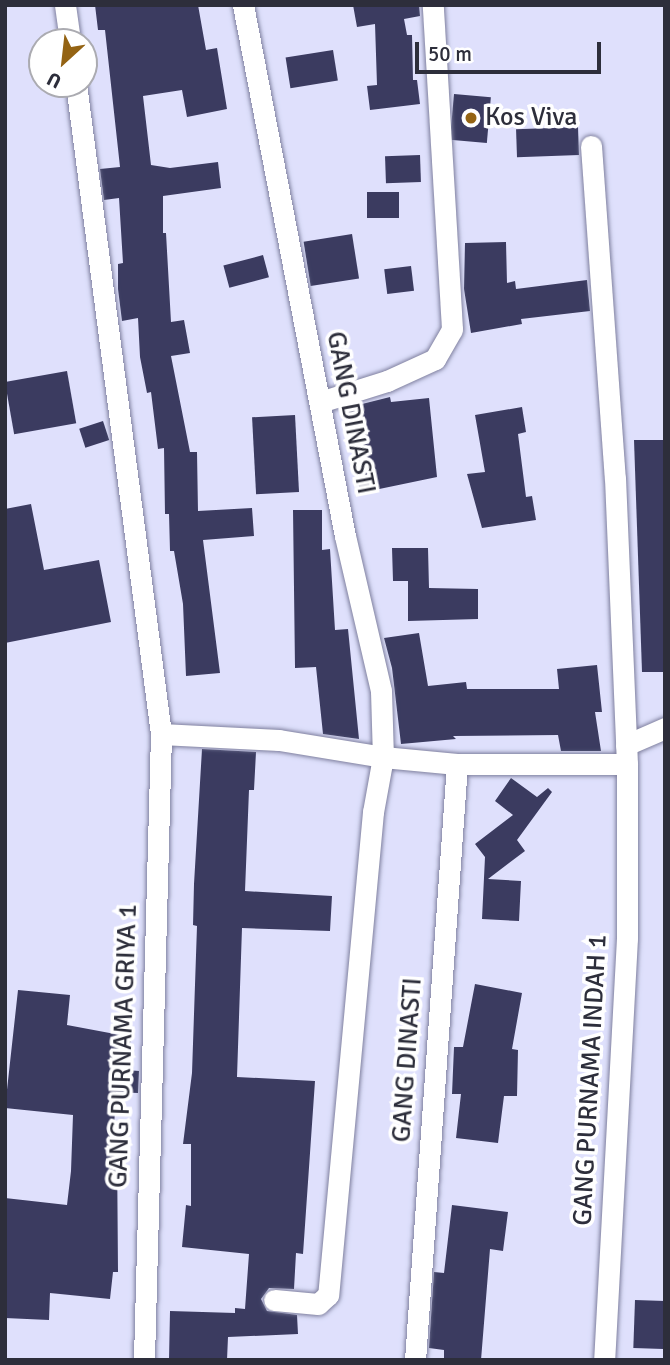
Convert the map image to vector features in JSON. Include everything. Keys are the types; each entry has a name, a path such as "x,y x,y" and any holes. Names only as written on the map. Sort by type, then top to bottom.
{"street":[{"path":"65,5 68,28"},
{"name":"GANG DINASTI","path":"243,5 320,402 381,691 383,757 373,812 328,1295 318,1304 274,1300"},
{"path":"320,402 387,381 435,359 452,329 433,5"},
{"name":"GANG PURNAMA GRIYA 1","path":"78,98 161,734 144,1360"},
{"path":"591,146 615,478 627,755"},
{"path":"161,734 279,740 383,757 457,764 627,755 665,728"},
{"name":"GANG PURNAMA INDAH 1","path":"604,1360 627,938 627,755"},
{"name":"GANG DINASTI","path":"415,1360 457,764"}],"building":[{"path":"95,5 198,5 206,50 217,48 227,109 187,117 182,90 143,96 151,165 170,168 218,162 221,188 163,196 163,233 166,233 171,322 184,320 190,353 171,356 190,452 197,452 198,511 252,508 254,536 203,540 220,673 186,676 183,604 174,551 170,551 169,514 165,514 164,448 158,449 151,392 147,393 140,357 138,318 122,321 118,289 118,264 123,263 119,198 104,200 100,169 120,167 105,30 98,28"},
{"path":"353,5 419,5 420,16 404,19 407,35 412,35 413,80 417,80 420,104 370,110 367,86 377,85 375,24 357,27"},
{"path":"333,50 338,81 290,88 286,58"},
{"name":"Kos Viva","path":"454,94 491,97 487,143 450,140"},
{"path":"578,127 579,155 517,157 516,129"},
{"path":"420,155 421,182 386,183 385,156"},
{"path":"367,192 399,192 399,218 367,218"},
{"path":"352,234 359,278 311,286 304,242"},
{"path":"506,242 507,283 515,281 516,289 587,280 590,311 521,319 522,324 471,333 464,289 465,243"},
{"path":"263,255 269,277 229,288 223,266"},
{"path":"411,266 414,291 387,294 384,269"},
{"path":"67,371 76,423 14,434 5,382"},
{"path":"390,397 391,402 429,398 437,477 360,493 346,408"},
{"path":"522,407 526,432 518,434 526,497 532,496 536,520 482,528 467,474 485,472 475,415"},
{"path":"295,415 299,492 256,494 252,417"},
{"path":"103,421 109,440 85,448 79,429"},
{"path":"634,440 665,440 665,672 642,672"},
{"path":"31,504 44,570 99,560 111,622 5,643 5,509"},
{"path":"293,510 322,510 322,550 330,549 335,630 348,629 359,739 323,734 316,667 295,668"},
{"path":"392,548 428,548 429,588 478,589 478,619 408,621 408,581 393,581"},
{"path":"419,633 428,686 466,682 467,689 559,689 557,669 597,665 602,712 595,712 601,751 561,751 558,735 453,736 456,739 401,744 392,668 384,638"},
{"path":"202,749 256,752 254,790 249,790 245,891 332,896 330,931 242,928 237,1077 315,1081 303,1254 296,1253 294,1289 269,1288 261,1299 267,1311 297,1315 298,1334 228,1337 227,1360 169,1360 170,1311 235,1313 235,1308 245,1309 249,1254 182,1247 186,1205 191,1206 191,1144 183,1144 192,1073 197,926 193,925 194,884"},
{"path":"511,778 537,797 548,788 552,792 517,840 525,851 488,879 521,881 519,921 482,919 485,857 475,844 513,815 495,801"},
{"path":"475,984 522,993 512,1049 518,1050 517,1096 504,1096 498,1143 456,1138 461,1094 452,1094 454,1047 463,1047"},
{"path":"18,990 70,995 67,1025 131,1037 126,1070 139,1071 138,1093 116,1092 113,1145 117,1145 118,1272 113,1272 110,1299 50,1293 49,1320 5,1318 5,1198 67,1205 71,1171 73,1115 5,1108"},
{"path":"452,1205 508,1212 503,1251 490,1249 481,1360 444,1360 444,1350 429,1348 434,1272 444,1273"},
{"path":"635,1300 665,1301 663,1349 633,1348"}],"place":[{"name":"Kos Viva","path":"471,118"}]}
